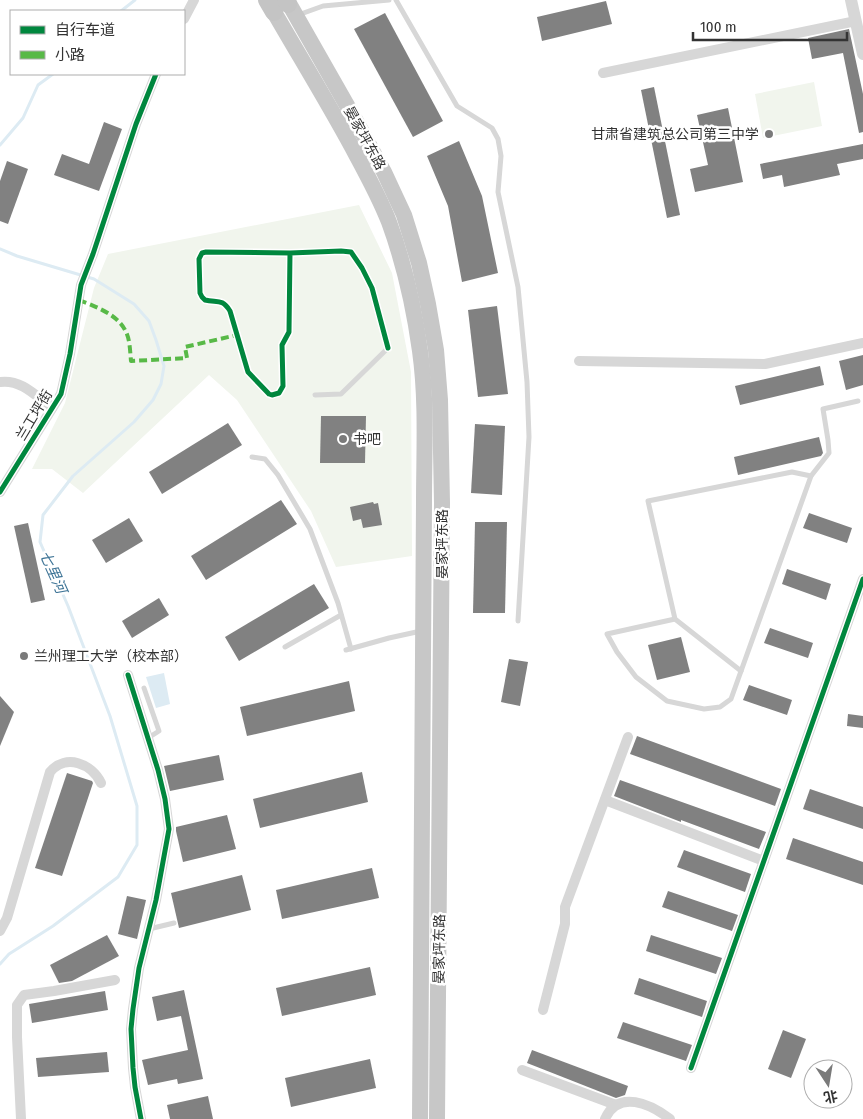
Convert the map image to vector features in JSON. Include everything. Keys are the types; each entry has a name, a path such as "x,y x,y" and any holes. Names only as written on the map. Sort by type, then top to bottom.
{"highway":[{"name":"晏家坪东路","path":"281,4 369,179 396,218 419,263 436,350 440,400 442,503 437,1119"},
{"name":"晏家坪东路","path":"396,218 403,267 420,352 424,410 420,1119"}],"street":[{"path":"185,17 194,0"},
{"path":"851,0 863,54"},
{"path":"604,73 856,21"},
{"name":"兰工坪街","path":"0,492 61,394 70,354 81,285 136,124 156,75"},
{"path":"579,361 765,364 863,343"},
{"path":"0,382 8,381 20,384 52,408"},
{"path":"691,1068 858,606 863,579"},
{"path":"128,675 158,770 165,798 168,829 156,900 136,988 131,1029 132,1068 141,1119"},
{"path":"543,1010 565,924 565,907 628,737"},
{"path":"0,931 7,918 50,772 55,767 68,762 80,763 90,768 101,783"},
{"path":"605,800 764,862"},
{"path":"21,1119 17,1006 24,994 54,991 115,980"},
{"path":"522,1070 616,1105"},
{"path":"605,1119 610,1110 616,1105 630,1101 651,1107 670,1119"}],"lane":[{"path":"281,4 323,6 389,0"},
{"path":"396,0 458,106 492,128 498,139 501,156 498,192 518,287 527,382 529,437 518,621"},
{"path":"314,395 341,394 388,348"},
{"path":"675,619 607,634 617,652 636,677 667,701 704,709 720,707 731,699 810,476 829,453 824,409 858,402"},
{"path":"252,457 265,458 278,474 310,529 342,615 348,649 424,631"},
{"path":"741,671 675,619 648,501 792,472 810,476"},
{"path":"285,647 342,615"},
{"path":"144,688 159,731 148,738"},
{"path":"149,929 174,923"}],"shaded area":[{"path":"814,82 822,126 763,138 755,94"},
{"path":"359,205 392,273 411,372 412,556 336,567 311,511 237,400 209,375 83,493 52,469 32,469 65,403 94,288 108,254"},
{"path":"164,673 170,704 156,708 146,677"}],"building":[{"path":"606,1 612,24 542,41 537,17"},
{"path":"385,13 443,121 413,137 354,29"},
{"path":"849,29 863,94 863,132 859,133 843,53 812,59 808,38"},
{"path":"654,87 680,215 667,218 641,90"},
{"path":"728,108 743,182 695,192 690,169 708,165 697,115"},
{"path":"104,122 122,129 99,191 54,175 62,154 89,164"},
{"path":"459,141 482,196 498,273 462,282 448,206 427,156"},
{"path":"863,144 863,159 837,164 840,175 784,187 782,175 763,179 760,164"},
{"path":"7,161 28,169 8,224 0,221 0,181"},
{"path":"497,306 508,394 478,397 468,310"},
{"path":"863,355 863,385 846,390 839,361"},
{"path":"820,366 824,385 740,405 735,386"},
{"name":"书吧","path":"321,416 366,416 365,463 320,463"},
{"path":"228,423 242,445 162,494 149,472"},
{"path":"475,424 505,426 502,495 471,493"},
{"path":"819,437 823,453 821,456 738,475 734,457"},
{"path":"281,500 297,524 206,580 191,556"},
{"path":"373,502 374,504 378,503 382,525 363,528 361,519 353,521 350,507"},
{"path":"809,513 852,528 847,543 803,528"},
{"path":"129,518 143,541 106,563 92,540"},
{"path":"475,522 507,522 505,613 473,613"},
{"path":"28,523 45,600 31,603 14,526"},
{"path":"787,569 831,584 826,600 782,584"},
{"path":"314,584 329,608 239,661 225,637"},
{"path":"159,598 169,615 132,638 122,621"},
{"path":"770,628 813,643 808,658 764,643"},
{"path":"681,637 690,672 657,680 648,645"},
{"path":"509,659 528,662 520,706 501,702"},
{"path":"349,681 355,711 247,736 240,707"},
{"path":"749,685 792,700 787,715 743,700"},
{"path":"0,696 14,712 0,746"},
{"path":"848,714 863,716 863,728 847,726"},
{"path":"637,736 781,789 775,806 630,754"},
{"path":"219,755 224,780 170,791 164,766"},
{"path":"362,772 368,802 260,828 253,799"},
{"path":"67,773 92,781 93,783 62,876 35,868"},
{"path":"620,780 766,832 759,849 614,796"},
{"path":"810,789 863,807 863,829 803,809"},
{"path":"227,815 236,849 183,862 176,827"},
{"path":"793,838 863,862 863,885 786,859"},
{"path":"684,850 751,874 745,892 677,867"},
{"path":"372,868 379,898 282,919 276,890"},
{"path":"242,875 251,910 179,928 171,893"},
{"path":"668,891 738,915 732,931 662,907"},
{"path":"127,896 146,900 137,939 118,934"},
{"path":"107,935 119,956 72,981 59,983 50,965"},
{"path":"651,935 722,958 716,974 646,951"},
{"path":"370,967 376,995 282,1016 276,988"},
{"path":"639,978 707,1001 702,1017 634,994"},
{"path":"184,990 203,1079 178,1084 177,1079 148,1085 142,1060 188,1050 181,1016 157,1021 152,997"},
{"path":"105,991 108,1010 32,1023 29,1004"},
{"path":"623,1022 692,1045 686,1061 617,1038"},
{"path":"783,1030 806,1039 791,1078 768,1069"},
{"path":"532,1050 628,1086 625,1095 616,1098 527,1063"},
{"path":"107,1052 109,1072 38,1077 36,1058"},
{"path":"370,1059 376,1088 291,1107 285,1078"},
{"path":"208,1096 213,1119 170,1119 167,1105"}],"waterway":[{"name":"七里河","path":"122,10 135,0"},
{"name":"七里河","path":"0,145 23,118 38,85 52,75"},
{"name":"七里河","path":"0,249 94,279 134,304 149,321 164,366 161,384 153,400 134,422 73,476 43,515 40,542 68,606 110,716 137,806 137,845 118,877 53,926 9,954 0,964"}],"marked path":[{"path":"79,300 105,311 117,319 128,337 131,361 187,358 185,347 237,335"}],"cycle path":[{"path":"0,492 61,394 70,354 81,285 136,124 156,75"},
{"path":"290,253 289,332 282,345 283,386 279,393 269,394 248,372 230,311 222,303 205,300 200,293 199,259 202,253 351,252 372,288 388,348"},
{"path":"691,1068 863,579"},
{"path":"128,675 158,770 165,799 169,829 156,900 139,968 131,1029 135,1087 141,1119"}],"place":[{"name":"甘肃省建筑总公司第三中学","path":"769,134"},
{"name":"书吧","path":"343,439"},
{"name":"兰州理工大学（校本部）","path":"24,656"}]}
